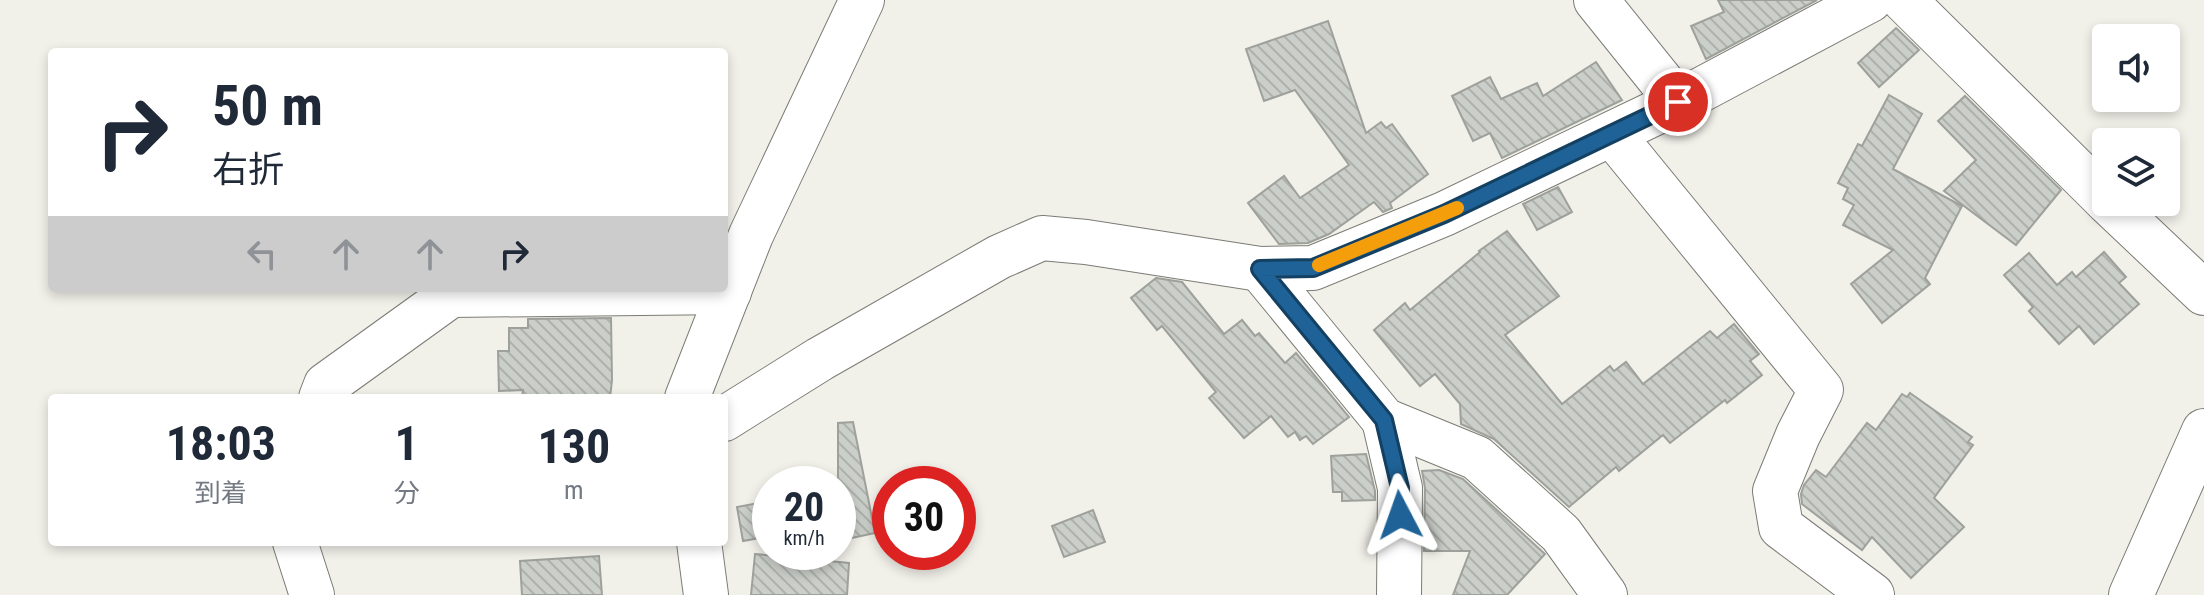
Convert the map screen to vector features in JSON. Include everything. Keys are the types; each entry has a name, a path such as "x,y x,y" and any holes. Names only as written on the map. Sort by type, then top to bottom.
{"street":[{"path":"689,394 751,235 862,0"},
{"path":"1596,0 1678,102"},
{"path":"728,417 834,351 999,257 1042,238 1260,269 1313,268 1444,214 1612,134 1870,0"},
{"path":"1904,0 2092,186"},
{"path":"1612,134 1821,390 1775,491 1781,527 1872,595"},
{"path":"2123,216 2204,293"},
{"path":"1260,269 1384,420 1400,488 1399,595"},
{"path":"323,394 326,385 451,295 729,292"},
{"path":"1384,420 1477,458 1561,534 1605,595"},
{"path":"2131,595 2204,431"},
{"path":"296,546 312,595"},
{"path":"700,546 706,595"}],"building":[{"path":"1718,0 1817,0 1706,59 1691,26 1724,12"},
{"path":"1328,21 1366,133 1381,122 1386,128 1392,124 1428,174 1390,203 1392,208 1383,212 1374,202 1329,234 1308,243 1279,244 1248,203 1284,176 1300,198 1349,165 1295,90 1264,101 1246,49"},
{"path":"1896,28 1919,50 1879,87 1858,63"},
{"path":"1596,62 1622,100 1502,158 1490,133 1473,141 1452,96 1490,77 1501,99 1537,83 1543,96"},
{"path":"1889,95 1922,114 1893,169 1962,206 1925,278 1930,284 1882,323 1851,284 1893,250 1843,225 1854,205 1843,199 1848,188 1838,183"},
{"path":"1965,96 2061,190 2016,245 1944,191 1976,160 1938,121"},
{"path":"1558,187 1572,212 1537,230 1523,204"},
{"path":"1507,231 1559,296 1505,335 1562,404 1610,366 1614,371 1626,362 1643,384 1710,331 1717,338 1734,324 1759,354 1750,361 1762,375 1670,443 1663,435 1619,471 1616,467 1569,507 1494,439 1461,424 1460,404 1435,374 1420,386 1374,330 1405,303 1410,310"},
{"path":"2104,252 2126,277 2119,283 2139,304 2094,344 2079,326 2059,344 2029,311 2033,307 2004,275 2029,253 2057,285 2072,272 2076,277"},
{"path":"1156,278 1182,282 1224,334 1242,320 1255,336 1259,333 1285,363 1296,353 1349,417 1313,444 1306,436 1300,440 1295,432 1288,437 1271,416 1244,438 1209,398 1216,392 1162,326 1157,330 1131,298"},
{"path":"611,318 610,394 499,391 498,351 509,351 509,328 528,328 528,319"},
{"path":"1910,393 1972,437 1968,442 1973,445 1934,498 1964,527 1911,578 1872,537 1862,550 1802,504 1801,494 1816,470 1826,477 1867,423 1876,430 1902,394 1907,397"},
{"path":"853,422 872,518 872,534 856,537 856,466 838,466 838,423"},
{"path":"1366,454 1375,500 1342,501 1342,492 1333,492 1331,456"},
{"path":"1439,470 1463,479 1545,554 1507,595 1453,595 1470,551 1424,551 1425,488 1422,471"},
{"path":"752,504 752,539 743,541 737,507"},
{"path":"1093,510 1105,542 1064,557 1052,526"},
{"path":"599,556 602,595 522,595 520,561"},
{"path":"753,570 849,570 847,595 751,595"}],"slow traffic":[{"path":"1319,265 1457,208"}],"route":[{"path":"1400,515 1400,488 1384,420 1260,269 1313,268 1444,214 1678,102"}]}
